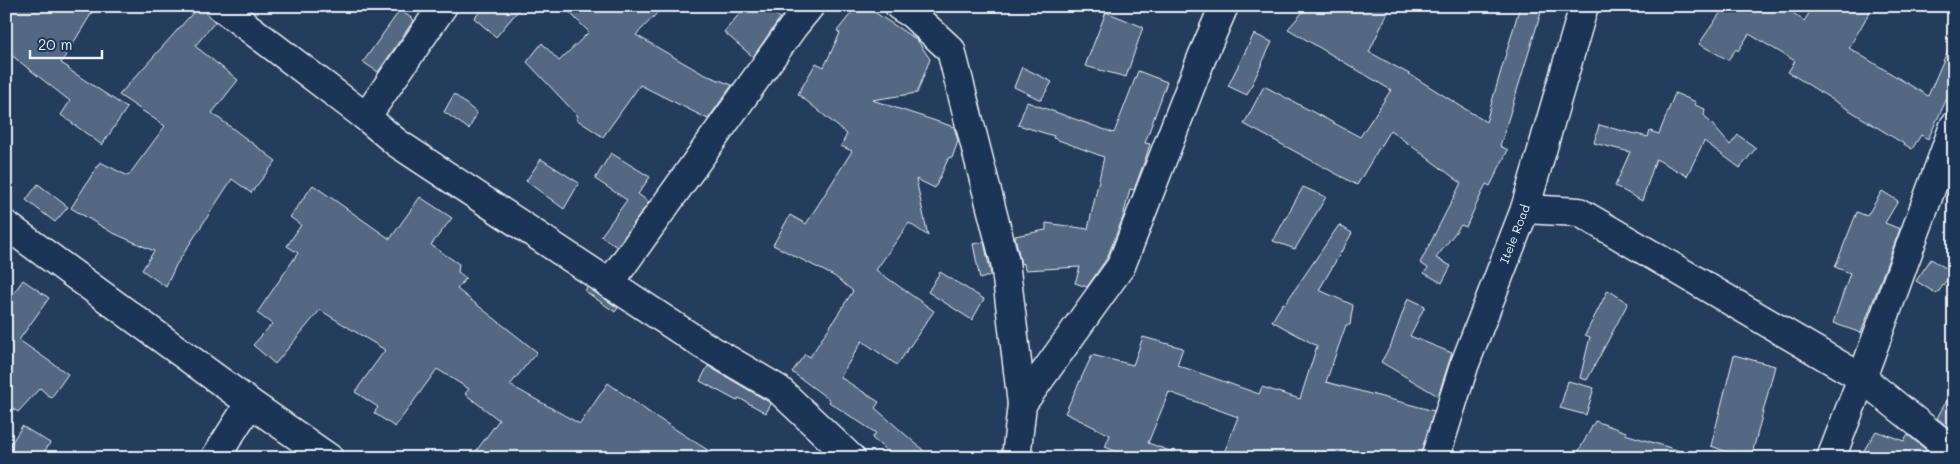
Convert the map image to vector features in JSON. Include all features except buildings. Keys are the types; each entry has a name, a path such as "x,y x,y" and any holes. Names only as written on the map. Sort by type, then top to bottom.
{"street":[{"path":"220,6 366,116 397,143 609,284 778,389 851,458"},
{"path":"366,116 443,6"},
{"path":"609,284 810,6"},
{"path":"1022,404 1121,266 1202,57 1224,6"},
{"name":"Itele Road","path":"1435,458 1464,366 1525,209 1584,6"},
{"path":"909,9 951,50 1005,262 1022,404 1016,458"},
{"path":"1831,458 1954,126"},
{"path":"1534,178 1578,212 1862,378 1954,452"},
{"path":"1525,209 1578,212"},
{"path":"10,234 330,458"},
{"path":"215,458 250,403"}]}
